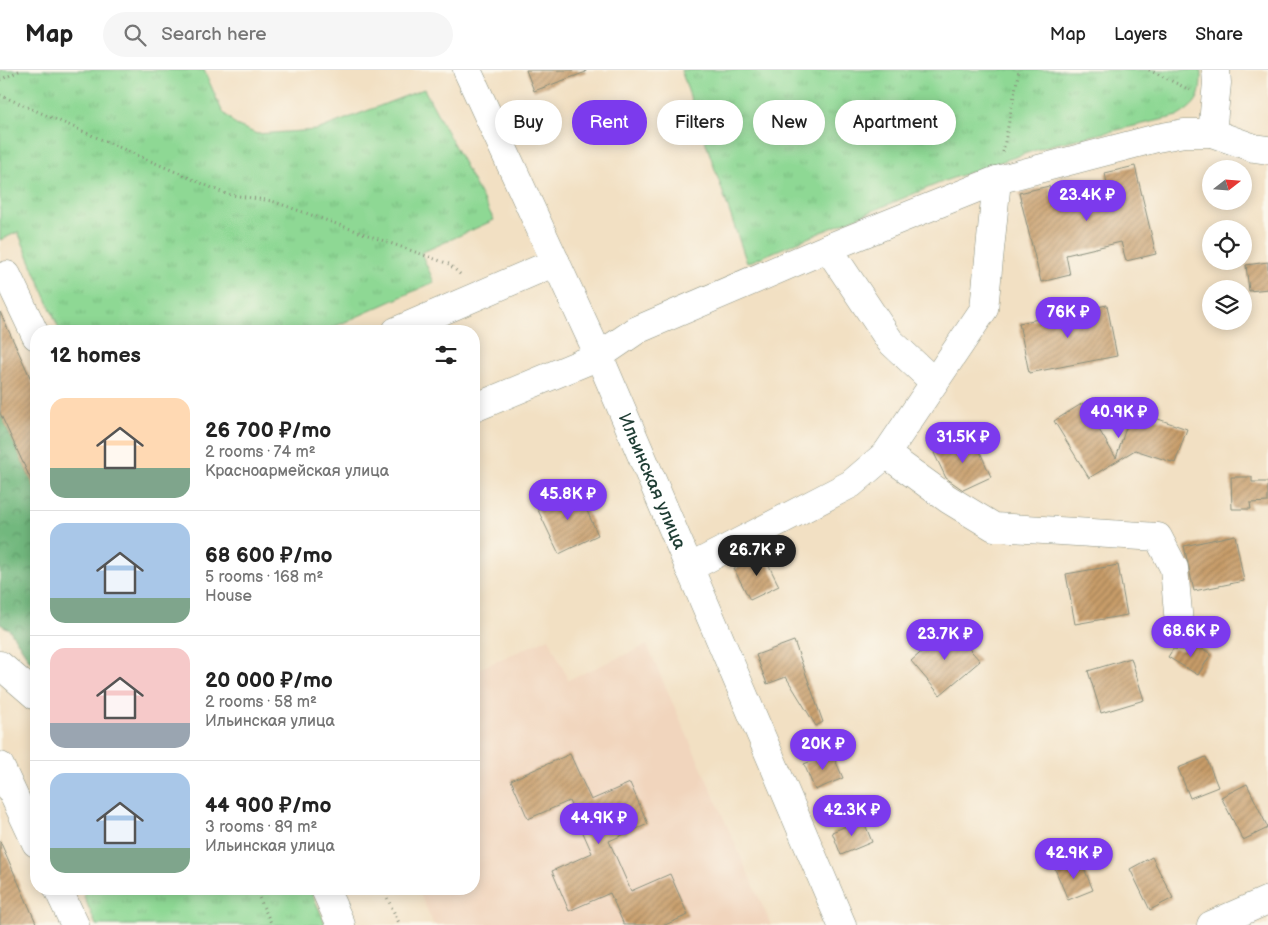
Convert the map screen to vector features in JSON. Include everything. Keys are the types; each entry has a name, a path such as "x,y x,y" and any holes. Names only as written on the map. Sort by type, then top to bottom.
{"street":[{"name":"Ильинская улица","path":"467,70 599,356 842,925"},
{"path":"1212,132 1218,83 1216,70"},
{"path":"480,406 599,356 636,330 828,248 997,180 1157,138 1184,133 1212,132 1254,148 1268,150"},
{"path":"689,568 851,484 886,454 984,309 997,180"},
{"path":"828,248 890,341 934,382"},
{"path":"410,325 556,262"},
{"path":"0,278 7,274 31,325"},
{"path":"886,454 948,499 994,527 1158,537 1174,568 1180,635"},
{"path":"0,665 30,691"},
{"path":"0,766 30,830"},
{"path":"61,895 75,925"},
{"path":"328,895 341,925"},
{"path":"1211,925 1268,900"}],"path":[{"path":"0,80 21,70"},
{"path":"997,180 1019,70"},
{"path":"1149,70 1215,103"},
{"path":"0,95 226,194 272,202 449,264 464,279 475,297"},
{"path":"258,895 272,925"},
{"path":"386,895 400,925"}],"shaded area":[{"path":"549,638 568,680 647,645 771,925 434,925 421,895 480,895 480,668"}],"green space":[{"path":"0,70 204,70 222,111 236,125 257,134 317,130 424,89 494,220 421,253 434,282 338,325 57,325 18,232 0,240"},
{"path":"681,70 1201,70 1198,98 1191,107 1178,116 1051,145 947,180 747,263 707,145 743,145 743,100 691,100"},
{"path":"0,413 30,478 30,661 9,629 0,624"},
{"path":"313,895 326,925 96,925 84,896"}],"building":[{"path":"526,70 585,70 586,72 534,91"},
{"path":"1135,166 1156,254 1126,261 1121,242 1066,255 1070,275 1041,282 1019,193 1049,186 1052,198 1107,184 1105,173"},
{"path":"1268,262 1268,289 1252,291 1252,280 1248,280 1247,270 1252,270 1252,264"},
{"path":"1107,305 1117,356 1029,373 1019,323"},
{"path":"0,312 30,377 30,478 0,413"},
{"path":"1083,403 1116,458 1132,410 1187,429 1175,463 1135,450 1089,478 1054,421"},
{"path":"973,436 991,477 963,490 946,478 934,453"},
{"path":"1231,477 1252,477 1252,482 1268,482 1268,502 1250,503 1251,509 1232,509"},
{"path":"577,489 598,535 559,554 537,508"},
{"path":"1235,535 1244,581 1194,591 1184,546"},
{"path":"763,554 779,586 750,600 734,569"},
{"path":"1118,565 1127,615 1075,624 1066,574"},
{"path":"950,627 980,661 940,695 911,661"},
{"path":"794,641 823,722 816,726 786,677 767,684 756,655"},
{"path":"1193,643 1211,654 1198,675 1168,657 1173,649 1182,650 1189,648"},
{"path":"1131,658 1144,700 1101,713 1088,671"},
{"path":"832,753 843,778 815,790 804,764"},
{"path":"570,754 591,800 630,783 648,824 609,841 631,891 670,874 688,915 665,925 624,925 610,893 569,911 552,871 592,853 569,801 528,819 511,780"},
{"path":"1206,757 1218,787 1190,798 1178,768"},
{"path":"1247,784 1268,828 1243,840 1221,797"},
{"path":"863,819 872,842 841,855 832,832"},
{"path":"0,841 37,925 0,925"},
{"path":"1152,857 1173,898 1150,910 1130,869"},
{"path":"1080,859 1093,890 1068,900 1055,869"}]}
